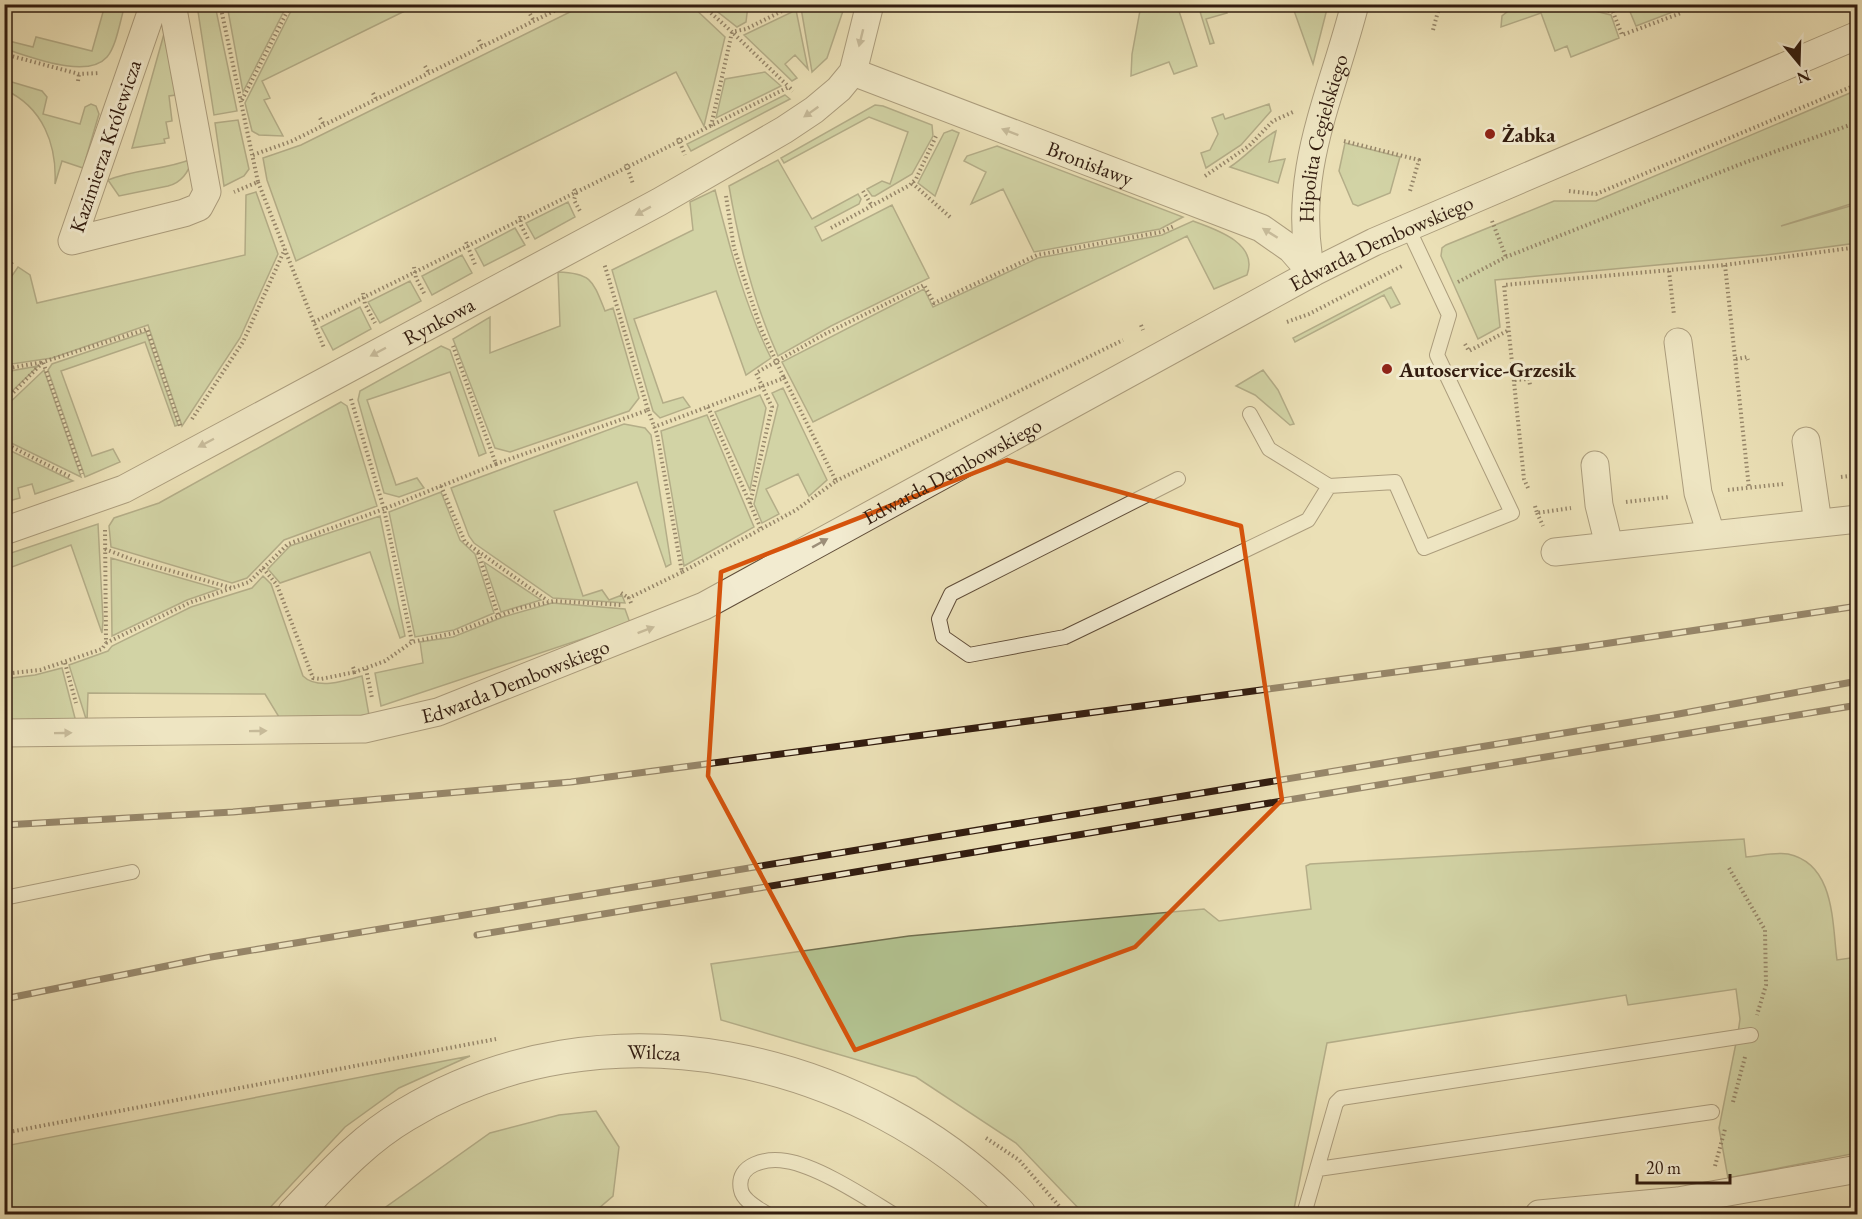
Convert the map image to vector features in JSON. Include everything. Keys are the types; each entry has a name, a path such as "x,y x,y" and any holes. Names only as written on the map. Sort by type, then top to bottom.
{"street":[{"name":"Kazimierza Królewicza","path":"154,4 72,241 184,213 199,207 207,192"},
{"path":"172,4 207,192"},
{"path":"853,72 870,4"},
{"name":"Hipolita Cegielskiego","path":"1312,273 1305,231 1306,179 1314,143 1355,4"},
{"name":"Edwarda Dembowskiego","path":"4,733 364,729 438,712 704,606 1312,273 1408,228 1857,35"},
{"name":"Rynkowa","path":"4,531 124,489 342,384 589,226 807,115 839,90 853,72"},
{"name":"Bronisławy","path":"853,72 1261,228 1291,249 1312,273"},
{"path":"1678,342 1698,493 1711,534"},
{"path":"1806,441 1818,523"},
{"path":"1595,465 1599,505 1609,545"},
{"path":"1555,552 1857,519"},
{"name":"Wilcza","path":"294,1215 368,1140 403,1116 446,1093 548,1060 605,1051 634,1050 701,1054 751,1062 799,1075 852,1097 921,1134 955,1158 1019,1215"},
{"path":"1539,1215 1678,1201 1857,1169"}],"lane":[{"path":"1250,414 1269,449 1329,486 1395,482 1424,548 1512,513 1437,355 1449,315 1408,228"},
{"path":"1178,478 951,594 939,619 944,637 969,655 1065,637 1308,520 1329,486"},
{"path":"4,898 132,872"},
{"path":"1304,1215 1336,1103 1348,1096 1751,1035"},
{"path":"1318,1169 1712,1112"},
{"path":"767,1215 746,1199 741,1190 741,1177 750,1166 767,1160 788,1161 827,1176 892,1215"}],"path":[{"path":"220,4 258,182 314,322 342,384 384,509 412,642"},
{"path":"242,101 291,4"},
{"path":"254,155 324,125 568,4"},
{"path":"701,4 798,95"},
{"path":"732,32 746,29 796,4"},
{"path":"1433,30 1440,4"},
{"path":"1582,4 1613,12 1622,35 1681,13 1683,4"},
{"path":"530,14 534,21"},
{"path":"711,126 732,32"},
{"path":"1629,32 1632,40"},
{"path":"479,40 482,47"},
{"path":"4,54 79,74 95,74 108,68"},
{"path":"425,66 429,73"},
{"path":"78,81 79,74"},
{"path":"1564,190 1596,194 1857,84"},
{"path":"314,322 467,244 789,87"},
{"path":"373,93 376,99"},
{"path":"1197,182 1249,146 1273,121 1299,109"},
{"path":"320,118 324,125"},
{"path":"1439,293 1506,257 1746,162 1857,122"},
{"path":"831,228 912,183 938,132"},
{"path":"1340,140 1419,160 1410,191"},
{"path":"627,165 627,172 634,188"},
{"path":"207,192 233,193 258,182"},
{"path":"912,183 950,217"},
{"path":"724,184 734,248 761,329 836,481"},
{"path":"575,191 574,200 589,226 654,427 682,572 796,510 836,481 878,457 985,408 1125,339"},
{"path":"863,191 872,206"},
{"path":"1481,225 1502,216"},
{"path":"521,218 521,225 531,244"},
{"path":"1491,219 1506,257"},
{"path":"750,504 772,407 756,373 776,360 924,285 934,303 1036,255 1161,232"},
{"path":"467,244 480,273"},
{"path":"1529,490 1524,479 1504,285 1725,265 1857,247"},
{"path":"4,369 44,362 147,329 182,434 243,342 285,249"},
{"path":"1283,323 1309,314 1421,256"},
{"path":"4,274 12,262"},
{"path":"1725,265 1749,488"},
{"path":"415,270 416,278 428,301"},
{"path":"1669,271 1678,342"},
{"path":"364,295 364,304 378,329"},
{"path":"1141,325 1143,330"},
{"path":"1134,335 1154,325"},
{"path":"1468,351 1509,330"},
{"path":"450,337 496,464"},
{"path":"1086,352 1089,357"},
{"path":"1736,359 1747,357 1748,360"},
{"path":"4,402 44,362"},
{"path":"4,443 83,481 44,362"},
{"path":"1034,377 1037,382"},
{"path":"654,427 784,378"},
{"path":"1515,380 1528,379 1530,385"},
{"path":"702,402 761,529"},
{"path":"982,403 985,408"},
{"path":"4,674 61,663 102,649 106,643 189,603 249,582 288,544 384,509 438,485 648,410"},
{"path":"1533,501 1538,513 1857,476"},
{"path":"438,485 462,538 478,552 549,601"},
{"path":"105,516 106,643"},
{"path":"105,549 136,561 233,588"},
{"path":"478,552 498,615"},
{"path":"263,568 277,585 313,678 321,679 366,669 385,661 412,642 454,633 498,615 549,601 632,606"},
{"path":"621,593 629,597"},
{"path":"61,663 85,733"},
{"path":"352,667 355,672"},
{"path":"366,669 368,678"}],"highlighted area":[{"path":"1007,460 1241,526 1282,800 1135,947 855,1050 708,776 721,572"}],"green space":[{"path":"1517,4 1570,5 1611,15 1619,38 1571,57 1567,46 1555,51 1541,13 1501,27 1502,16"},
{"path":"105,5 125,5 113,46 107,57 98,64 72,66 57,64 5,49 5,40 33,47 36,37 92,51"},
{"path":"197,5 215,5 237,111 214,115"},
{"path":"227,5 287,5 243,92"},
{"path":"294,5 417,5 262,81 270,98 264,100 283,136 259,135 252,131 245,103"},
{"path":"584,5 691,5 725,37 704,126 676,72 296,261 267,180 263,158 301,145"},
{"path":"709,5 748,5 746,22 737,27"},
{"path":"809,5 845,5 827,58 812,72 801,8"},
{"path":"1141,5 1177,5 1197,66 1174,74 1169,62 1131,76 1132,54"},
{"path":"1198,5 1224,5 1227,13 1206,19 1214,43 1210,44"},
{"path":"1292,5 1328,5 1313,64"},
{"path":"1593,5 1679,5 1678,10 1636,26 1628,7 1617,11"},
{"path":"796,10 808,69 795,55 785,64 797,78 792,81 744,35"},
{"path":"169,16 183,94 169,96 172,121 166,122 169,138 164,139 165,143 132,148"},
{"path":"765,72 781,86 716,118 725,79"},
{"path":"5,80 42,91 47,97 43,114 80,124 85,107 91,104 96,106 99,114 83,168 62,161 55,184 53,155 45,129 29,106 5,90"},
{"path":"1857,90 1857,202 1781,226 1857,204 1857,243 1766,255 1495,280 1500,327 1478,339 1441,256 1442,248 1446,245 1554,201 1596,201"},
{"path":"785,95 790,99 691,151 687,144"},
{"path":"1269,104 1271,111 1241,145 1206,168 1201,153 1210,150 1218,134 1212,118 1223,114 1225,119"},
{"path":"875,105 932,125 933,136 912,174 875,196 872,196 867,189 882,181 890,184 908,132 869,117 784,163 781,158"},
{"path":"238,120 249,169 244,176 224,186 215,123"},
{"path":"952,130 959,133 935,196 918,183 944,133"},
{"path":"1276,131 1269,162 1285,159 1278,183 1230,167 1264,139"},
{"path":"1345,143 1400,157 1390,193 1358,206 1353,204 1339,171"},
{"path":"997,146 1183,217 1160,229 1034,252 1003,189 971,204 986,172 964,161 967,156"},
{"path":"192,159 184,176 168,186 119,196 108,180 171,165"},
{"path":"778,160 812,219 858,194 861,199 859,204 815,227 822,241 892,205 929,278 831,326 778,356 761,315 748,272 729,186"},
{"path":"715,190 745,296 771,358 746,375 716,291 634,319 663,403 683,397 690,407 660,418 653,411 612,270 693,230 690,202"},
{"path":"256,192 278,254 240,338 182,426 148,325 52,358 5,365 5,286 18,267 30,275 37,303 245,255 246,195"},
{"path":"568,202 575,217 535,239 526,223"},
{"path":"1193,221 1223,233 1241,246 1247,254 1249,264 1247,275 1214,289 1187,236 813,422 782,362 924,289 933,307 1038,258 1162,235"},
{"path":"515,228 525,245 484,266 475,249"},
{"path":"462,255 472,273 432,295 422,276"},
{"path":"558,272 585,277 594,286 605,311 613,308 639,398 629,411 510,452 495,448 453,339 490,317 490,353 560,326"},
{"path":"410,281 421,301 380,323 368,302"},
{"path":"1391,287 1400,304 1391,308 1384,295 1295,342 1293,338"},
{"path":"360,307 371,329 333,350 321,327"},
{"path":"146,332 178,425 175,426 145,342 61,371 92,456 113,449 120,462 85,477 48,370 52,364"},
{"path":"441,346 450,350 486,453 479,456 450,372 367,400 396,485 417,478 424,488 399,497 384,493 358,400 360,391"},
{"path":"38,366 5,398 5,372"},
{"path":"44,370 81,477 5,440 5,407"},
{"path":"1263,370 1278,390 1294,424 1290,425 1255,395 1236,386"},
{"path":"783,388 827,480 809,496 798,474 766,489 779,514 762,523 754,504 778,405 772,393"},
{"path":"760,395 766,408 750,490 715,412"},
{"path":"341,402 347,406 377,506 284,540 247,578 232,583 111,547 109,526 114,518 159,503"},
{"path":"707,415 754,527 684,566 661,431"},
{"path":"624,424 645,428 651,435 671,564 666,567 637,482 554,511 583,596 602,590 609,600 622,595 625,603 553,598 474,543 469,536 451,488"},
{"path":"4,448 73,481 35,494 32,484 18,488 20,498 5,502"},
{"path":"441,492 460,540 475,554 494,613 454,630 415,637 389,512"},
{"path":"380,516 405,636 400,638 370,552 280,583 268,569 290,546"},
{"path":"98,524 102,633 71,545 4,570 5,555"},
{"path":"111,558 219,589 187,600 112,636"},
{"path":"484,562 541,600 501,612"},
{"path":"263,576 271,584 303,676 316,683 323,683 340,682 362,676 369,715 282,722 265,694 88,693 87,722 69,665 108,651 112,646 191,607 252,588"},
{"path":"552,603 625,609 630,623 381,706 375,673 423,663 420,642 453,637 503,617"},
{"path":"62,668 76,722 5,721 4,679 35,675"},
{"path":"1744,839 1746,857 1788,854 1803,860 1815,869 1823,882 1832,912 1837,960 1857,957 1857,1153 1728,1178 1719,1128 1740,1019 1736,989 1628,1005 1626,995 1327,1043 1293,1214 1084,1214 1016,1143 916,1077 721,1020 711,964 909,936 1204,909 1219,921 1311,909 1306,866 1310,864"},
{"path":"470,1056 399,1088 345,1127 264,1214 5,1214 5,1146"},
{"path":"596,1111 619,1147 613,1196 592,1214 376,1214 490,1133 559,1115"}],"railway":[{"path":"4,825 233,812 571,782 1583,647 1858,606"},
{"path":"4,999 211,957 1673,715 1858,681"},
{"path":"477,935 1858,705"}],"place":[{"name":"Żabka","path":"1490,134"},
{"name":"Autoservice-Grzesik","path":"1387,369"}]}
